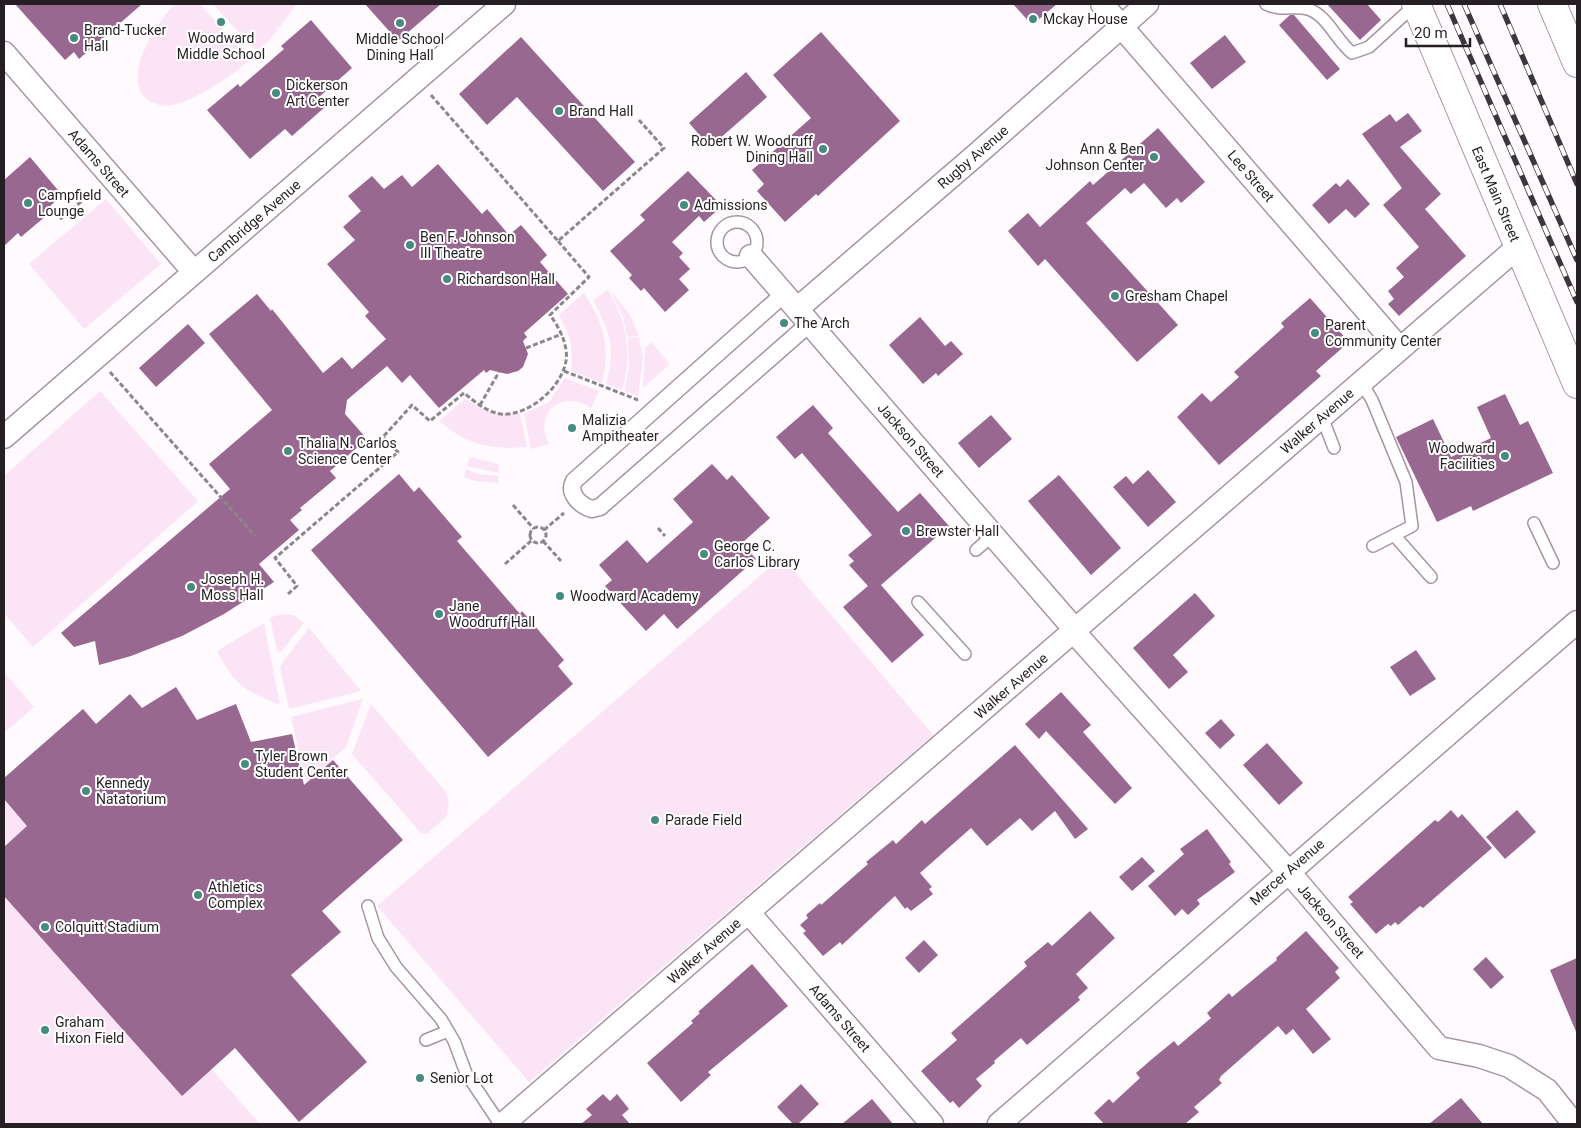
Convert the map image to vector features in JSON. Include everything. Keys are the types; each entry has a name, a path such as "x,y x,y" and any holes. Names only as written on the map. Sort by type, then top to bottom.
{"street":[{"name":"Cambridge Avenue","path":"4,437 504,4"},
{"name":"Lee Street","path":"1102,4 1400,349"},
{"name":"Rugby Avenue","path":"797,309 983,149 1147,4"},
{"name":"East Main Street","path":"1416,4 1577,384"},
{"path":"1552,4 1572,33 1577,63"},
{"name":"Adams Street","path":"4,53 194,272"},
{"name":"Walker Avenue","path":"502,1124 749,913 1072,628 1362,383 1518,248"},
{"name":"Jackson Street","path":"751,256 1072,628 1288,871 1439,1048 1479,1056 1509,1066 1547,1090 1574,1124"},
{"path":"797,309 600,507 592,509 578,502 573,490 574,481 797,309"},
{"name":"Mercer Avenue","path":"999,1124 1288,871 1577,622"},
{"name":"Adams Street","path":"749,913 932,1124"}],"lane":[{"path":"1266,4 1276,9 1308,9 1324,18 1340,44 1352,53 1368,47 1416,4"},
{"path":"1362,383 1372,400 1406,482 1412,526 1373,546"},
{"path":"1322,417 1334,448"},
{"path":"1534,523 1553,563"},
{"path":"976,550 993,535"},
{"path":"1394,535 1432,577"},
{"path":"918,602 965,654"},
{"path":"368,906 378,938 396,967 441,1019 466,1073 502,1124"},
{"path":"426,1040 448,1031"}],"path":[{"path":"275,558 398,452 384,437 412,405 430,421 464,393 480,405 502,414 518,412 537,403 564,372 567,351 562,334 550,316 588,277 417,79"},
{"path":"558,241 664,148 639,120"},
{"path":"60,218 88,196 101,192"},
{"path":"526,348 562,334"},
{"path":"97,356 255,536"},
{"path":"480,405 499,372"},
{"path":"564,372 639,401"},
{"path":"513,505 534,529"},
{"path":"544,530 565,513"},
{"path":"658,528 665,536"},
{"path":"534,529 544,530"},
{"path":"532,540 531,534 534,529"},
{"path":"532,540 536,543 543,541 546,536 544,530"},
{"path":"505,564 532,540"},
{"path":"543,541 561,561"},
{"path":"271,554 297,586 288,594"}],"shaded area":[{"path":"175,4 200,4 250,60 220,82 194,97 181,103 160,105 146,98 139,87 138,73 142,57 157,26"},
{"path":"213,4 297,4 269,41 257,52"},
{"path":"106,199 161,264 84,329 29,264"},
{"path":"608,290 620,314 626,339 627,364 622,390 606,384 611,360 610,340 604,321 593,300"},
{"path":"610,290 630,315 639,336 627,337 623,316"},
{"path":"584,293 597,315 606,346 605,370 602,383 571,371 572,355 570,342 559,315"},
{"path":"639,337 643,358 638,396 624,391 629,368 628,338"},
{"path":"651,342 670,364 643,388 645,348"},
{"path":"565,378 599,391 591,408 570,401 561,402 553,407 545,422 545,433 549,444 531,449 524,414 549,402"},
{"path":"100,391 198,501 33,647 4,613 4,476"},
{"path":"465,399 491,411 520,414 527,447 502,448 480,444 460,436 439,421"},
{"path":"470,457 498,464 499,473 467,466"},
{"path":"466,469 479,474 498,476 498,483 475,481 464,477"},
{"name":"Parade Field","path":"782,557 933,735 529,1082 377,906"},
{"path":"280,614 293,615 304,623 281,652 277,651 270,618"},
{"path":"264,623 280,705 242,686 230,672 217,651"},
{"path":"309,628 361,691 289,709 280,666"},
{"path":"4,672 34,707 4,733"},
{"path":"363,699 346,747 306,782 291,717"},
{"path":"371,704 446,792 449,802 447,816 427,834 421,833 352,754"},
{"name":"Colquitt Stadium","path":"4,799 61,864 44,880 260,1124 4,1124"}],"building":[{"name":"Brand-Tucker Hall","path":"15,4 142,4 79,59 74,52 65,60"},
{"name":"Middle School Dining Hall","path":"365,4 441,4 398,41"},
{"name":"Mckay House","path":"1013,4 1057,4 1032,25"},
{"path":"1327,4 1367,4 1381,20 1360,40"},
{"path":"1290,15 1294,15 1340,69 1327,80 1279,25"},
{"name":"Dickerson Art Center","path":"311,20 352,68 318,98 325,107 292,136 285,129 250,159 207,110 238,84 240,87 284,49 281,46"},
{"name":"Robert W. Woodruff Dining Hall","path":"821,32 900,121 818,196 816,194 785,222 757,191 764,184 752,170 811,118 773,75"},
{"path":"1225,35 1246,62 1212,89 1190,63"},
{"name":"Brand Hall","path":"521,37 635,162 603,191 517,97 487,125 459,94"},
{"path":"746,72 767,97 710,147 689,123"},
{"path":"1408,113 1422,131 1400,147 1441,194 1425,209 1466,256 1399,316 1388,304 1394,299 1388,291 1404,277 1396,268 1419,247 1383,205 1402,188 1362,134 1390,114 1396,122"},
{"name":"Gresham Chapel","path":"1158,128 1205,182 1181,203 1177,198 1166,208 1144,183 1131,194 1125,188 1086,223 1178,325 1137,362 1045,259 1038,266 1008,231 1028,213 1040,227 1090,181 1093,185"},
{"name":"Campfield Lounge","path":"30,157 62,195 44,212 47,215 21,237 18,233 4,246 4,180"},
{"path":"438,164 482,214 487,209 509,235 521,225 547,255 540,262 568,294 524,333 527,337 523,341 528,354 523,367 518,371 507,374 490,370 486,373 484,370 439,408 410,375 402,383 387,366 347,400 345,414 367,439 330,471 336,478 300,508 302,510 290,520 299,530 259,564 274,582 224,614 182,636 131,656 99,665 95,641 74,647 61,633 230,489 209,464 272,410 209,334 257,294 271,311 272,309 323,373 342,357 352,369 386,339 365,316 369,312 327,264 355,240 343,227 361,211 348,196 372,176 384,189 402,175 412,187"},
{"path":"688,171 716,200 714,202 720,208 704,222 699,216 672,242 683,253 679,257 690,269 679,279 689,290 665,312 644,288 641,291 629,278 632,275 610,251 645,220 640,215"},
{"path":"1348,179 1370,204 1355,218 1346,209 1329,224 1312,205 1336,183 1340,187"},
{"path":"1310,298 1349,342 1316,371 1321,376 1219,465 1177,417 1202,393 1211,402 1239,377 1234,372 1284,327 1281,323"},
{"path":"920,317 945,346 951,341 963,354 938,376 936,373 923,384 889,345"},
{"path":"188,324 205,343 156,387 139,368"},
{"name":"Woodward Facilities","path":"1505,394 1520,425 1528,421 1553,473 1473,511 1471,506 1437,522 1396,437 1433,419 1451,457 1491,438 1477,407"},
{"name":"Brewster Hall","path":"813,405 833,428 828,433 898,512 920,493 949,526 881,585 924,635 892,663 843,607 868,586 849,565 854,561 848,555 872,535 802,453 795,459 776,437"},
{"path":"991,415 1012,439 979,468 958,443"},
{"name":"George C. Carlos Library","path":"712,464 727,480 732,475 770,518 742,543 756,559 677,629 664,614 646,631 605,586 612,580 599,565 627,540 647,563 693,522 673,499"},
{"path":"1148,470 1176,502 1148,527 1113,487 1126,476 1133,484"},
{"name":"Jane Woodruff Hall","path":"399,474 414,492 419,487 462,537 457,541 520,614 522,611 564,660 558,666 573,684 488,757 311,550"},
{"path":"1059,475 1121,548 1091,575 1028,501"},
{"path":"1195,593 1215,616 1173,655 1188,672 1169,689 1133,648"},
{"path":"1416,650 1436,679 1410,696 1390,667"},
{"name":"Athletics Complex","path":"176,687 197,720 236,704 251,742 292,734 304,785 333,760 403,840 322,911 341,932 291,975 367,1062 299,1122 235,1048 182,1096 4,896 4,847 27,826 4,799 4,778 83,709 96,724 130,694 142,708"},
{"path":"1061,692 1091,725 1083,732 1132,788 1115,804 1046,731 1039,739 1025,724"},
{"path":"1221,719 1235,735 1220,749 1205,733"},
{"path":"1267,743 1303,783 1279,805 1243,765"},
{"path":"1015,745 1088,829 1075,839 1055,811 1032,831 1020,818 987,846 971,828 920,873 932,887 929,889 933,894 911,911 907,907 905,909 895,896 842,945 840,942 823,956 803,933 806,931 800,925 808,918 806,915 820,903 821,905 868,864 866,862 893,840 896,844 922,820 925,824"},
{"path":"1451,810 1458,818 1462,814 1492,848 1423,908 1420,906 1398,925 1395,922 1391,926 1388,924 1376,934 1350,904 1353,902 1348,897 1435,820 1438,822"},
{"path":"1517,810 1536,832 1505,859 1486,837"},
{"path":"1207,829 1231,862 1229,864 1235,872 1197,900 1200,904 1188,915 1182,909 1175,916 1148,886 1184,854 1180,849"},
{"path":"1142,857 1155,871 1132,891 1119,877"},
{"path":"1090,911 1115,938 1076,974 1088,988 1078,997 1080,1000 1027,1045 1021,1038 994,1061 995,1063 976,1079 982,1086 959,1108 953,1101 950,1103 921,1071 957,1040 951,1033 1027,966 1024,962 1048,942 1052,946"},
{"path":"1306,931 1339,968 1335,972 1340,978 1306,1009 1331,1039 1313,1054 1293,1029 1286,1035 1278,1026 1221,1076 1219,1080 1222,1083 1194,1107 1199,1112 1185,1124 1104,1124 1094,1113 1109,1099 1113,1103 1140,1078 1136,1073 1174,1041 1178,1046 1211,1018 1207,1013 1229,993 1232,997 1277,960 1276,958"},
{"path":"924,940 938,955 919,973 905,958"},
{"path":"1486,957 1504,977 1491,989 1473,969"},
{"path":"1577,958 1577,1034 1550,970"},
{"path":"752,964 788,1006 708,1072 711,1075 681,1102 647,1063 693,1023 691,1021 700,1013 698,1012"},
{"path":"801,1084 819,1104 798,1124 793,1124 777,1107"},
{"path":"603,1094 610,1101 617,1094 629,1109 622,1115 630,1124 581,1124 592,1115 586,1109"},
{"path":"1461,1098 1483,1124 1429,1124"},
{"path":"872,1099 893,1124 842,1124"}],"railway":[{"path":"1447,4 1577,302"},
{"path":"1464,4 1577,260"},
{"path":"1500,4 1577,184"}],"place":[{"name":"Mckay House","path":"1033,19"},
{"name":"Woodward Middle School","path":"221,22"},
{"name":"Middle School Dining Hall","path":"400,23"},
{"name":"Brand-Tucker Hall","path":"74,38"},
{"name":"Dickerson Art Center","path":"276,93"},
{"name":"Brand Hall","path":"559,111"},
{"name":"Robert W. Woodruff Dining Hall","path":"823,149"},
{"name":"Ann & Ben Johnson Center","path":"1154,157"},
{"name":"Campfield Lounge","path":"28,203"},
{"name":"Admissions","path":"684,205"},
{"name":"Ben F. Johnson III Theatre","path":"410,245"},
{"name":"Richardson Hall","path":"447,279"},
{"name":"Gresham Chapel","path":"1115,296"},
{"name":"The Arch","path":"784,323"},
{"name":"Parent Community Center","path":"1315,333"},
{"name":"Malizia Ampitheater","path":"572,428"},
{"name":"Thalia N. Carlos Science Center","path":"288,451"},
{"name":"Woodward Facilities","path":"1505,456"},
{"name":"Brewster Hall","path":"906,531"},
{"name":"George C. Carlos Library","path":"704,554"},
{"name":"Joseph H. Moss Hall","path":"191,587"},
{"name":"Woodward Academy","path":"560,596"},
{"name":"Jane Woodruff Hall","path":"439,614"},
{"name":"Tyler Brown Student Center","path":"245,764"},
{"name":"Kennedy Natatorium","path":"86,791"},
{"name":"Parade Field","path":"655,820"},
{"name":"Athletics Complex","path":"198,895"},
{"name":"Colquitt Stadium","path":"45,927"},
{"name":"Graham Hixon Field","path":"45,1030"},
{"name":"Senior Lot","path":"420,1078"}]}
